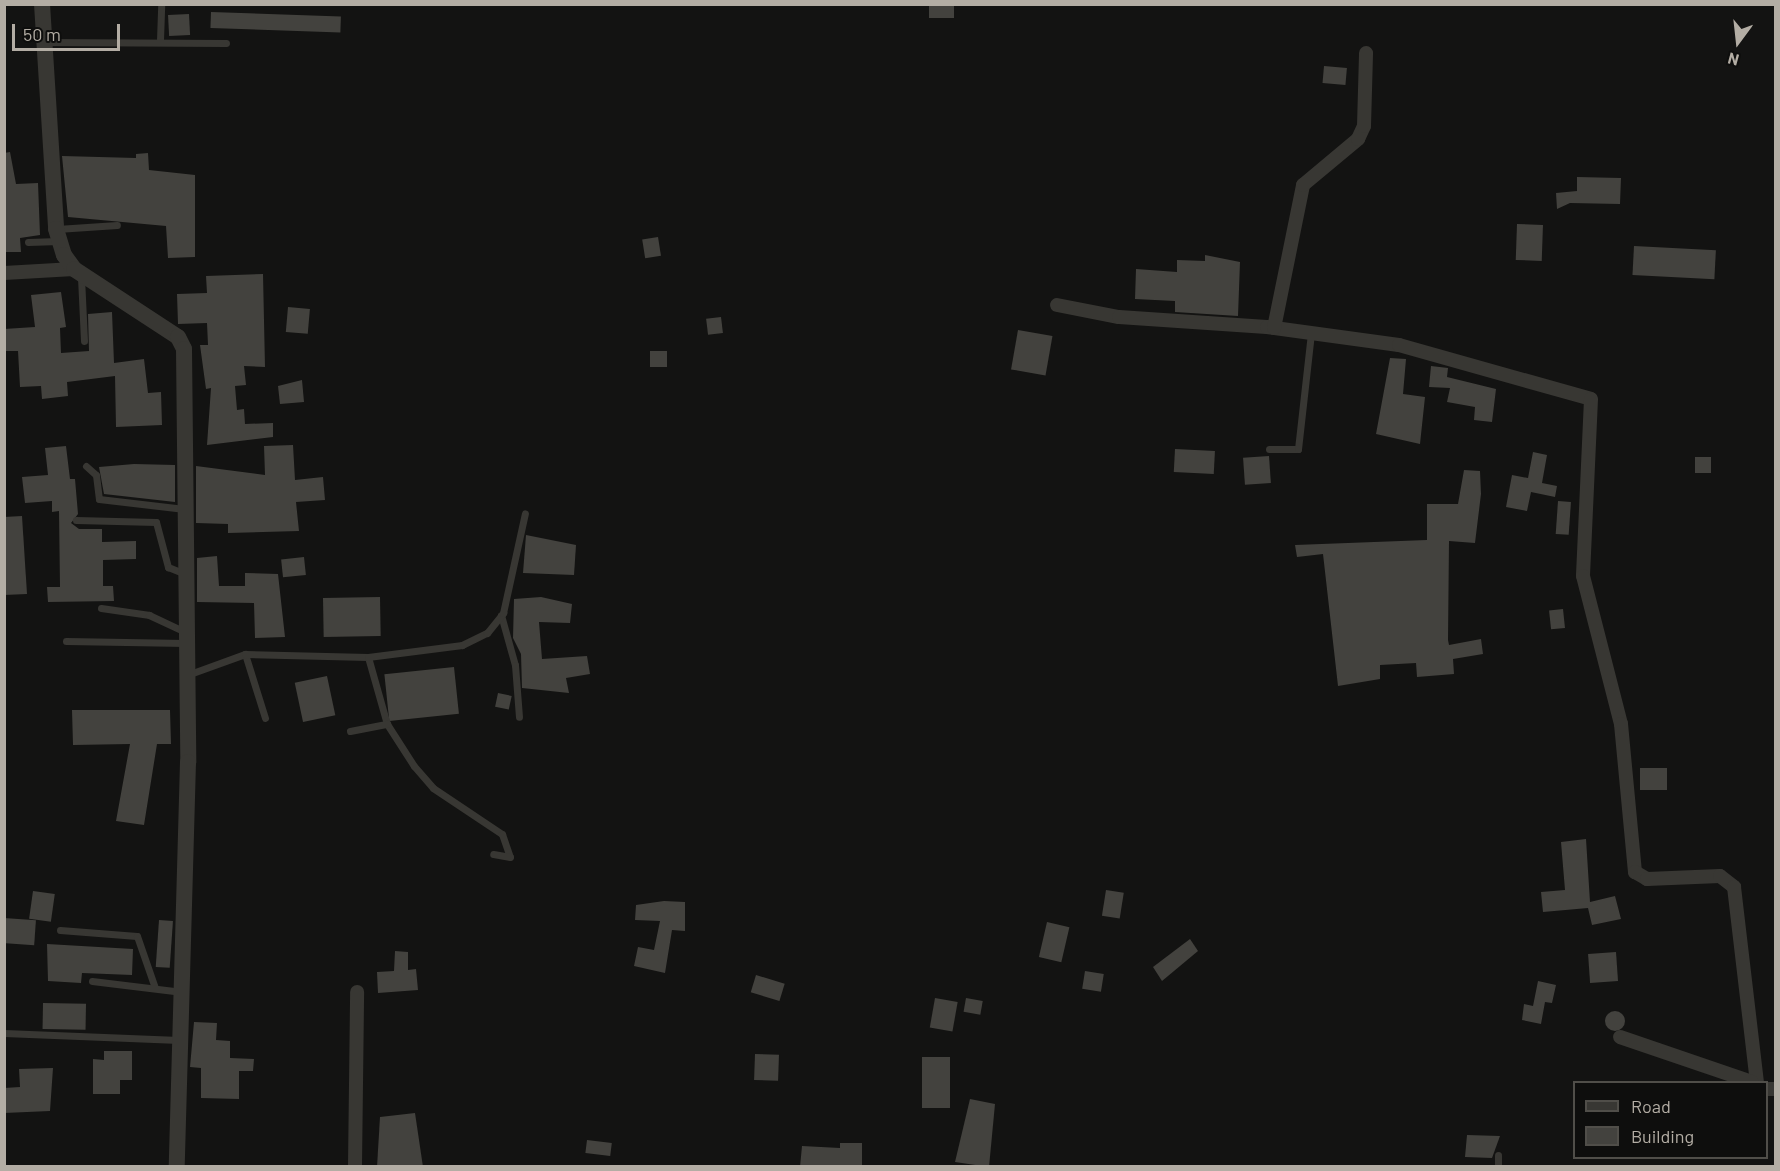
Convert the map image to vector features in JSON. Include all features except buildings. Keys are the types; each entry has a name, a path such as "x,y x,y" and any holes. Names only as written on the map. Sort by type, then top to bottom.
{"street":[{"path":"42,4 42,42 58,235 78,271 178,337 184,349 187,675 184,992 177,1167"},
{"path":"1274,328 1303,185 1358,139 1364,126 1366,53"},
{"path":"4,273 78,271"},
{"path":"1057,305 1165,322 1274,328 1399,345 1591,399 1583,576 1621,724 1635,872 1647,879 1720,876 1734,887 1757,1081"},
{"path":"356,1167 357,993"},
{"path":"1620,1037 1746,1081"}],"lane":[{"path":"160,4 160,40"},
{"path":"42,42 160,40 226,43"},
{"path":"28,242 117,225"},
{"path":"78,271 84,341"},
{"path":"1269,449 1298,449 1311,334"},
{"path":"86,466 96,475 99,499 184,509"},
{"path":"187,675 245,654 368,657 462,645 487,633 501,615 525,513"},
{"path":"76,520 156,522 168,567 185,574"},
{"path":"101,608 149,615 186,637"},
{"path":"501,615 515,665 519,717"},
{"path":"66,641 186,637"},
{"path":"245,654 265,718"},
{"path":"368,657 387,724 433,788 509,842 510,857 493,854"},
{"path":"350,731 387,724"},
{"path":"60,930 137,936 155,988"},
{"path":"92,981 184,992"},
{"path":"4,1033 183,1040"},
{"path":"1498,1155 1498,1167"}]}
